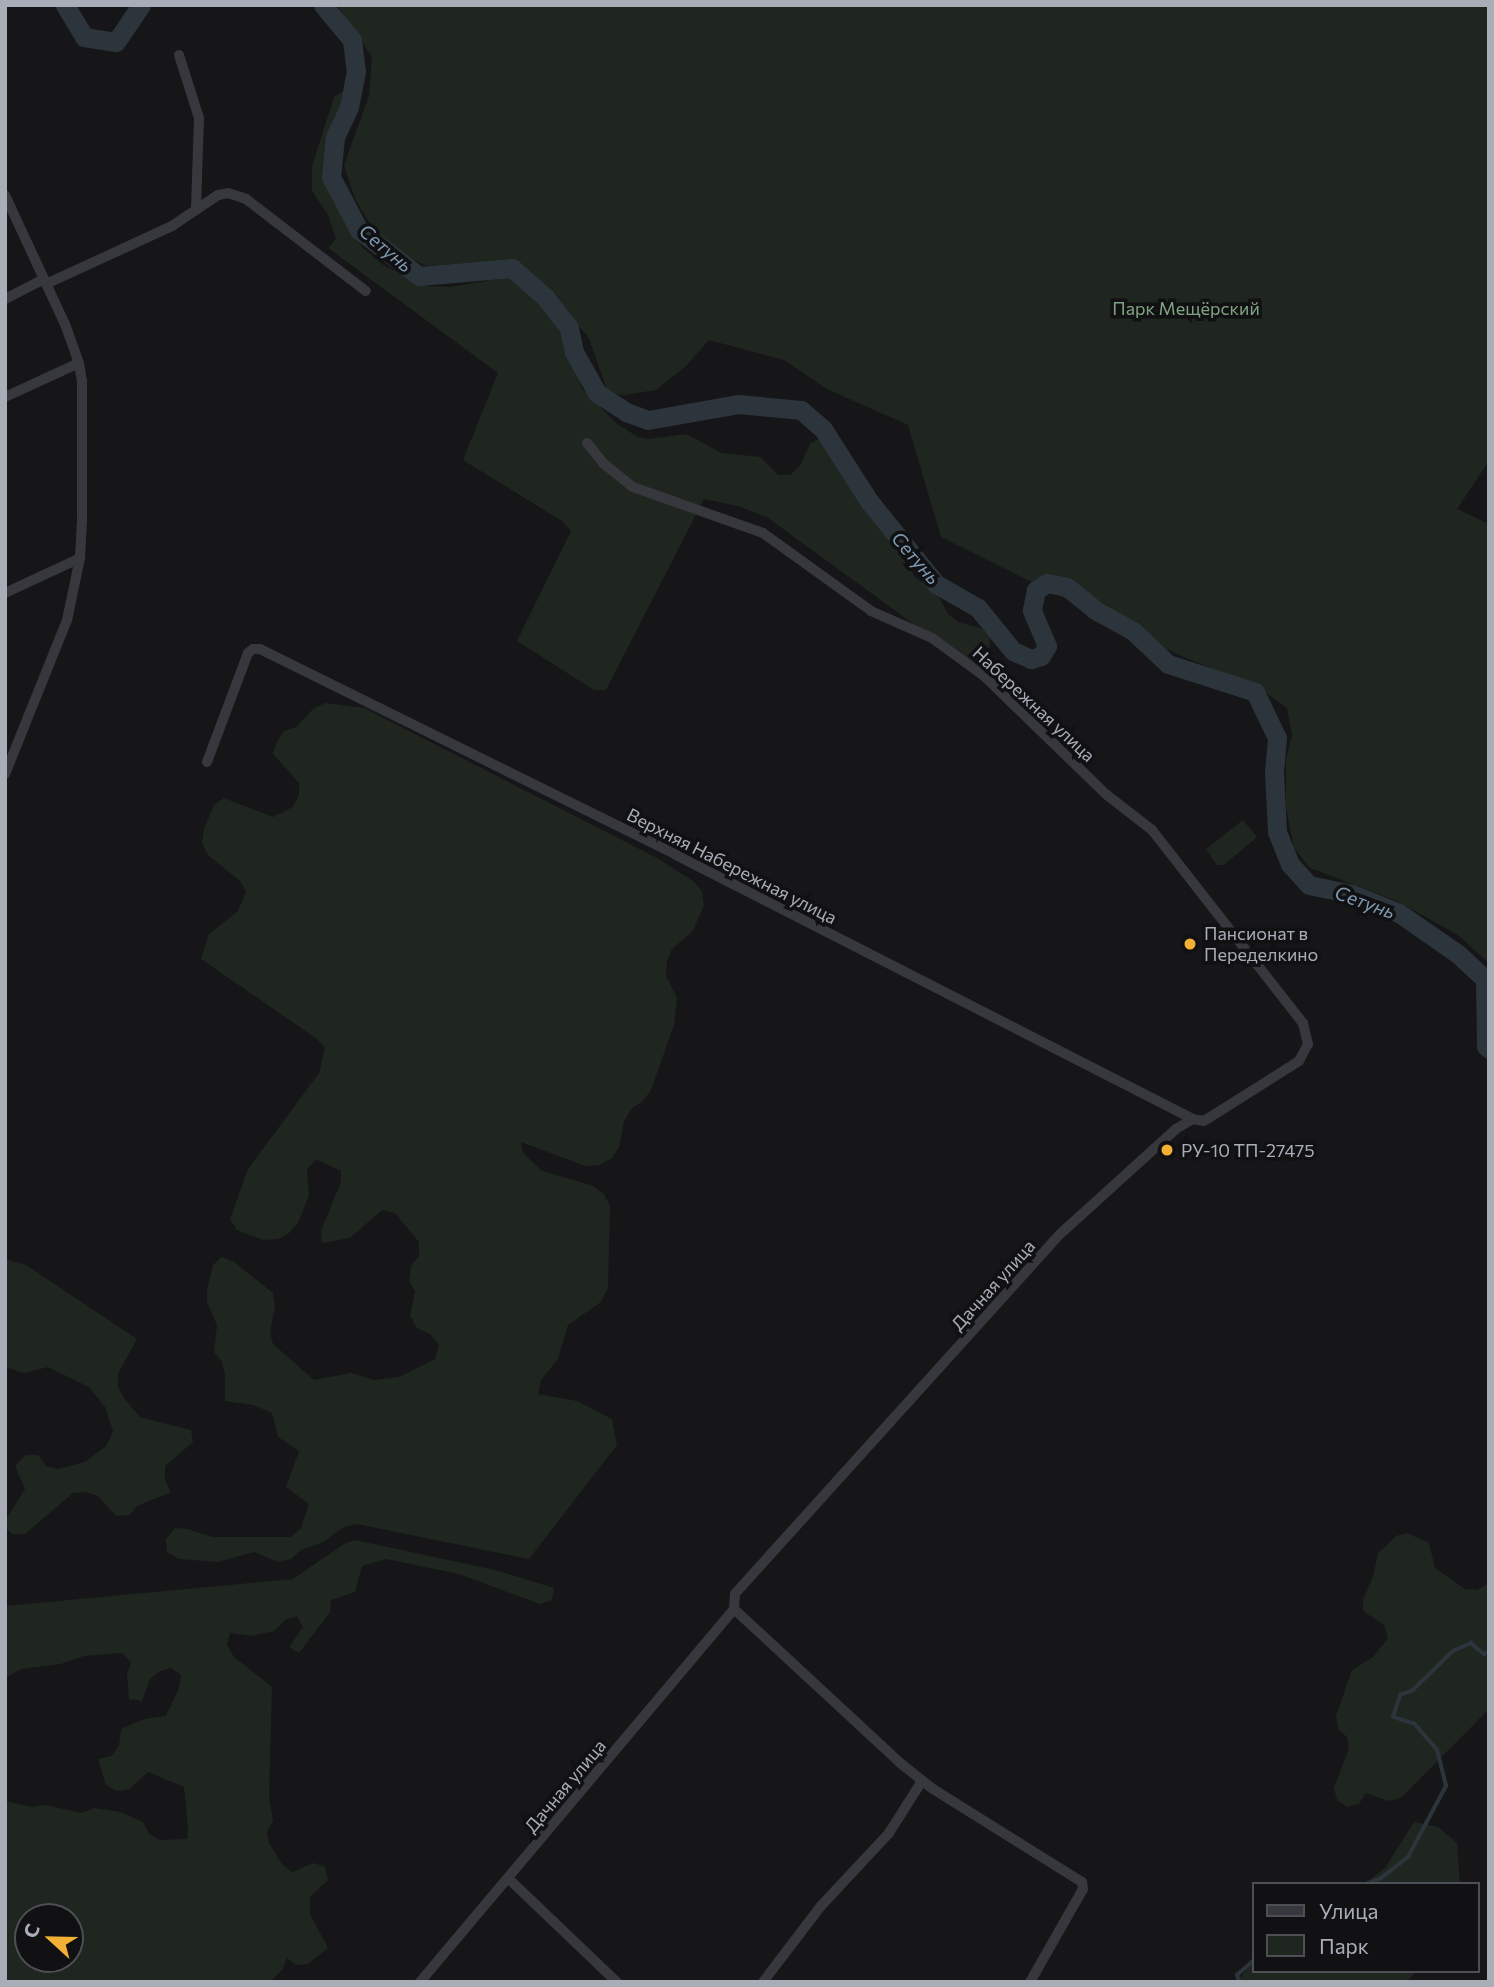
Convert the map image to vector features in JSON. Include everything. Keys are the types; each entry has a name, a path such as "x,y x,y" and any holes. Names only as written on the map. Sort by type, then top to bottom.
{"street":[{"path":"179,55 199,118 196,210"},
{"path":"5,299 172,226 190,217 218,195 237,194 366,291"},
{"path":"5,195 79,363 82,381 80,558 67,620 5,774"},
{"path":"5,397 79,363"},
{"name":"Набережная улица","path":"587,443 603,463 634,487 763,533 871,611 932,638 984,676 1107,794 1152,830 1303,1023 1308,1044"},
{"path":"5,593 80,558"},
{"name":"Верхняя Набережная улица","path":"206,762 248,653 253,649 688,861 1193,1119"},
{"name":"Дачная улица","path":"420,1982 734,1609 735,1594 1060,1234 1175,1129 1193,1119 1204,1121 1299,1061 1308,1044"},
{"path":"734,1609 922,1780 1082,1882 1083,1889 1030,1982"},
{"path":"762,1982 821,1906 889,1833 922,1780"},
{"path":"508,1878 617,1982"}],"green space":[{"name":"Парк Мещёрский","path":"337,5 1489,5 1489,461 1457,509 1489,524 1489,963 1458,935 1397,901 1310,868 1294,848 1286,808 1286,760 1292,735 1287,708 1259,688 1177,654 941,537 908,425 827,389 784,360 709,340 686,366 656,390 624,395 608,393 589,338 535,276 495,261 427,266 398,253 375,232 355,199 344,165 369,96 372,57"},
{"path":"345,90 329,153 327,175 349,228 363,248 383,265 427,286 451,287 510,277 521,281 557,316 582,389 617,424 638,437 649,439 686,434 722,453 760,457 778,475 790,475 800,466 810,444 820,438 831,444 915,577 936,592 948,614 958,622 981,628 990,636 989,650 982,661 971,663 963,660 768,518 738,506 704,499 606,690 594,690 517,641 571,531 562,521 463,460 498,373 328,248 336,239 328,215 312,191 312,166 334,97"},
{"path":"326,703 364,708 657,858 693,881 702,891 704,905 693,931 672,949 667,961 666,976 677,998 674,1025 651,1090 643,1101 632,1108 624,1121 619,1147 612,1158 599,1165 585,1166 521,1142 523,1153 542,1171 591,1185 604,1194 610,1206 608,1288 601,1302 568,1325 558,1359 541,1380 538,1394 577,1401 612,1419 617,1445 529,1559 357,1524 344,1527 323,1542 301,1550 291,1559 278,1562 254,1552 218,1562 179,1559 167,1552 166,1539 175,1528 188,1529 212,1537 291,1537 301,1528 309,1504 286,1487 299,1451 278,1437 272,1413 253,1405 225,1401 225,1375 222,1362 214,1352 217,1325 207,1302 213,1265 222,1257 234,1262 273,1293 275,1307 270,1332 273,1344 314,1380 351,1373 374,1380 399,1377 435,1359 439,1345 430,1334 417,1328 410,1316 415,1291 409,1281 411,1266 419,1256 419,1242 395,1213 382,1210 350,1238 322,1243 321,1231 341,1182 341,1171 316,1159 307,1170 309,1195 298,1223 289,1233 278,1239 263,1240 237,1230 230,1219 248,1169 319,1073 325,1048 317,1039 201,959 209,934 238,911 246,891 240,881 208,855 202,843 204,829 214,805 224,798 273,817 293,807 299,795 299,783 273,754 284,731 296,727 314,708"},
{"path":"1243,820 1257,837 1224,865 1217,865 1206,849"},
{"path":"5,1259 26,1265 137,1339 118,1374 118,1387 124,1398 140,1417 191,1430 193,1442 165,1466 165,1480 171,1492 137,1506 130,1515 116,1516 98,1496 85,1492 73,1493 25,1534 12,1534 5,1527 5,1521 25,1489 15,1466 26,1455 38,1455 46,1466 58,1469 85,1462 107,1445 113,1431 105,1407 89,1387 48,1367 24,1373 5,1367"},
{"path":"1407,1533 1429,1543 1435,1568 1465,1589 1477,1590 1489,1583 1489,1709 1401,1798 1389,1801 1366,1793 1359,1804 1347,1807 1337,1800 1334,1788 1349,1749 1347,1737 1338,1729 1336,1716 1352,1670 1373,1657 1388,1638 1384,1625 1363,1611 1363,1599 1373,1577 1378,1553 1396,1536"},
{"path":"355,1540 495,1570 554,1588 552,1600 540,1604 459,1574 386,1559 362,1566 355,1592 331,1600 330,1612 299,1653 289,1647 303,1627 297,1616 285,1620 274,1631 251,1636 230,1633 227,1645 234,1657 272,1687 269,1795 273,1821 267,1831 269,1843 282,1864 292,1872 314,1863 325,1867 328,1880 310,1897 310,1914 328,1948 308,1964 296,1965 287,1958 282,1970 270,1982 5,1982 5,1801 32,1807 45,1805 82,1813 94,1808 120,1812 143,1822 149,1834 160,1840 187,1839 188,1830 184,1787 148,1772 129,1789 117,1791 106,1785 98,1759 112,1756 119,1745 121,1729 144,1719 166,1716 179,1688 181,1675 171,1668 160,1671 150,1679 142,1701 129,1699 127,1674 131,1663 123,1653 84,1656 61,1664 21,1669 5,1678 5,1606 293,1579 344,1544"},
{"path":"1414,1822 1438,1827 1457,1843 1460,1882 1367,1882 1385,1868"},
{"path":"1252,1963 1252,1973 1415,1973 1407,1982 1237,1982"}],"waterway":[{"name":"Сетунь","path":"65,5 84,37 116,42 141,5"},
{"name":"Сетунь","path":"323,5 352,40 356,71 349,107 335,137 331,177 359,230 419,276 512,268 545,297 569,328 574,352 597,393 626,412 648,420 738,404 801,410 823,429 869,501 936,584 978,608 1013,651 1031,659 1041,656 1047,646 1032,610 1036,590 1047,583 1067,587 1095,610 1133,631 1168,664 1255,692 1277,738 1274,772 1277,832 1290,864 1309,885 1352,894 1399,913 1458,954 1485,979 1486,1046 1489,1049"},
{"path":"1372,1882 1380,1879 1408,1857 1446,1786 1437,1750 1414,1724 1393,1717 1400,1695 1413,1690 1453,1651 1471,1643 1484,1654 1489,1652"},
{"path":"1239,1982 1237,1975 1252,1962"}],"place":[{"name":"Пансионат в Переделкино","path":"1190,944"},
{"name":"РУ-10 ТП-27475","path":"1167,1150"}]}
